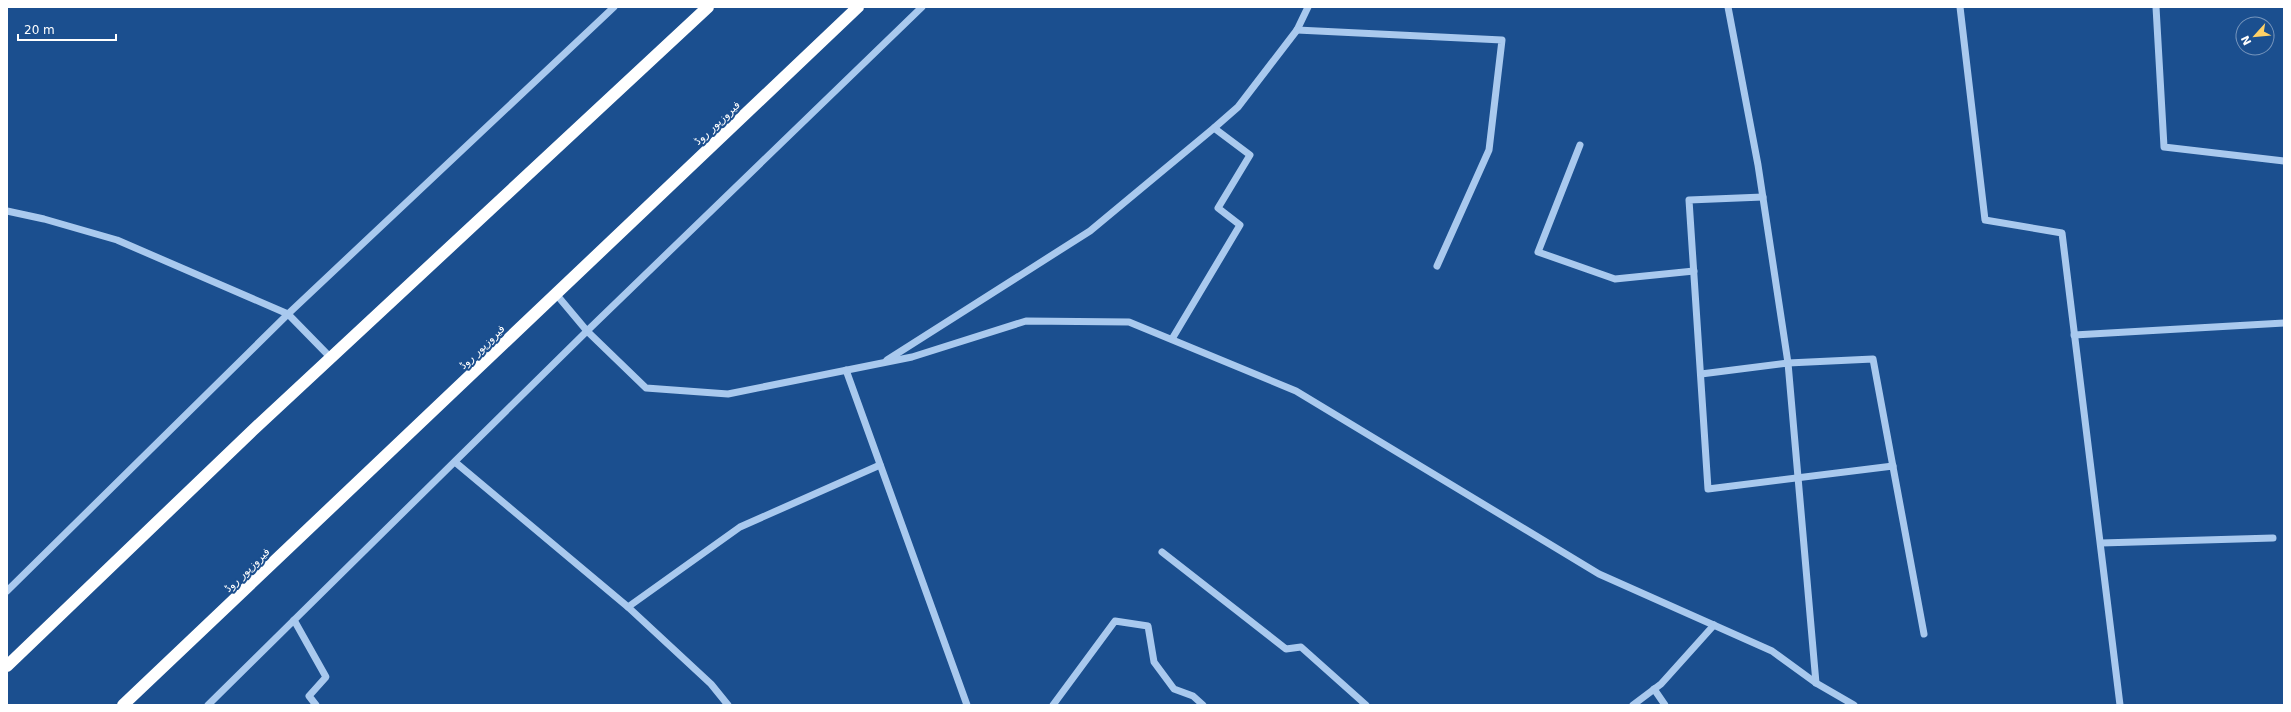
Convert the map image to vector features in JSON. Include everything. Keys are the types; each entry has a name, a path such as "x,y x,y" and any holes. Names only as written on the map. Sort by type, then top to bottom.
{"highway":[{"path":"7,666 331,358 708,7"},
{"name":"فیروزپور روڈ","path":"123,705 858,7"}],"street":[{"path":"7,591 288,314 614,7"},
{"path":"208,705 456,462 587,330 922,7"},
{"path":"884,362 1090,231 1214,128 1238,107 1297,30 1308,7"},
{"path":"1728,7 1762,197 1788,363 1816,683"},
{"path":"1960,7 1985,220 2062,233 2120,705"},
{"path":"2156,7 2164,147 2284,162"},
{"path":"1297,30 1502,40 1489,150 1437,266"},
{"path":"1172,339 1240,225 1218,208 1250,155 1214,128"},
{"path":"1580,145 1538,252 1615,279 1694,271"},
{"path":"1762,197 1689,200 1708,489 1893,466"},
{"path":"7,211 44,219 117,240 288,314 331,358"},
{"path":"556,294 587,330 646,388 728,394 912,357 1026,321 1129,322 1296,391 1599,574 1772,651 1816,683 1854,705"},
{"path":"2074,335 2284,323"},
{"path":"1701,374 1788,363 1874,360 1924,634"},
{"path":"846,370 967,705"},
{"path":"456,462 628,607 711,684 728,705"},
{"path":"628,607 740,527 880,465"},
{"path":"2100,543 2273,538"},
{"path":"1162,552 1286,649 1301,647 1366,705"},
{"path":"294,620 326,677 309,696 316,705"},
{"path":"1053,705 1115,621 1148,626 1154,662 1174,689 1193,696 1203,705"},
{"path":"1633,705 1654,689 1714,625"},
{"path":"1654,689 1665,705"}]}
